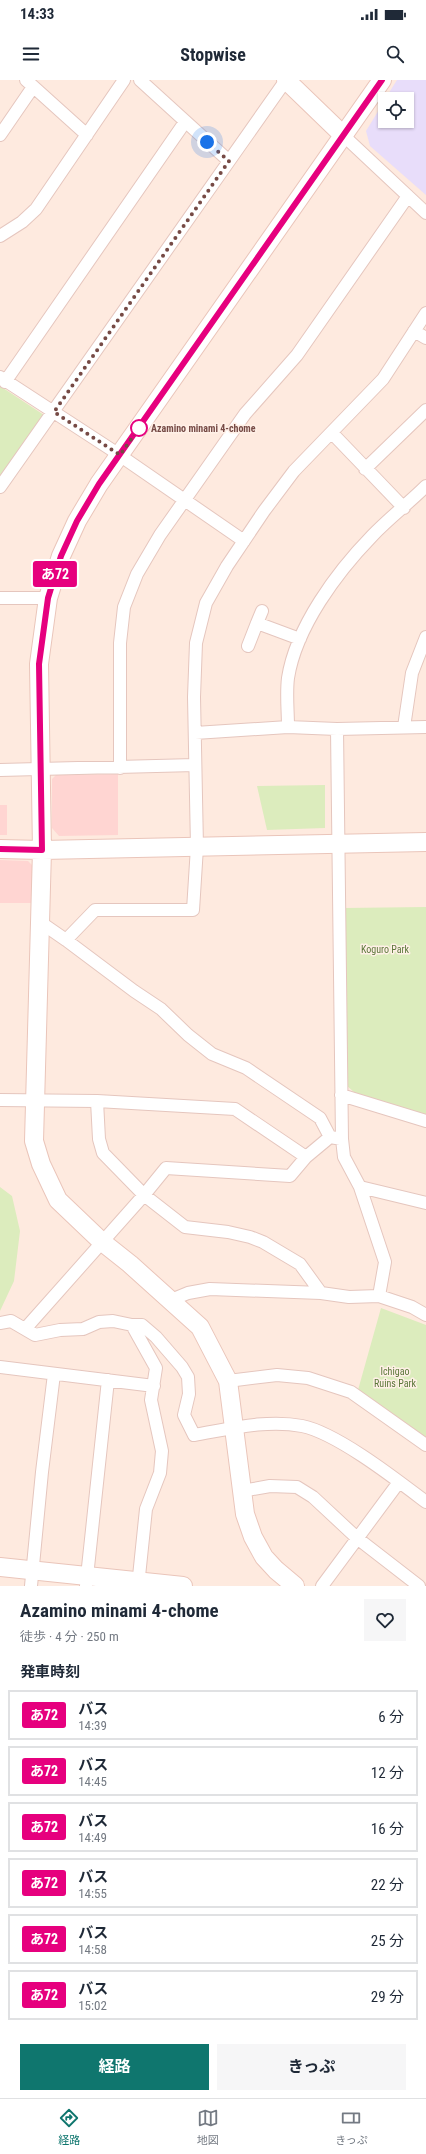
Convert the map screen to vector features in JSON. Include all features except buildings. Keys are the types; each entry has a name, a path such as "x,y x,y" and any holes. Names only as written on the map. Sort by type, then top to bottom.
{"street":[{"path":"0,236 22,222 36,209 88,135 124,80"},
{"path":"140,80 229,161"},
{"path":"0,486 54,412 286,80 426,213"},
{"path":"295,1586 268,1561 253,1538 245,1514 228,1381 216,1355 200,1327 130,1264 101,1241 58,1200 41,1164 34,1141 42,850 39,664 48,598 61,556 77,521 99,484 382,80"},
{"path":"0,136 30,83 88,135"},
{"path":"185,122 2,379 120,455 244,541"},
{"path":"120,768 120,643 124,608 137,574 184,500 245,414 297,355 408,196"},
{"path":"66,940 95,910 193,910 197,847 195,766 196,643 206,603 244,541 294,471 383,379 426,313"},
{"path":"414,331 426,338"},
{"path":"365,469 426,410"},
{"path":"332,433 404,508"},
{"path":"288,727 288,678 300,639 315,611 334,581 373,535 404,508 426,486"},
{"path":"0,598 48,598"},
{"path":"248,646 262,611"},
{"path":"257,623 300,639"},
{"path":"404,727 412,673 426,637"},
{"path":"195,733 288,727 337,729 426,727"},
{"path":"336,1138 341,1094 337,844 337,729"},
{"path":"0,770 195,766"},
{"path":"0,849 42,850 426,842"},
{"path":"40,922 161,1009 188,1035 212,1054 246,1068 320,1118 336,1138 360,1187 384,1262 379,1296"},
{"path":"341,1094 426,1121"},
{"path":"0,1100 34,1102 97,1101 235,1108 306,1157"},
{"path":"97,1101 99,1139 103,1153 144,1195 185,1227 250,1236 263,1242 300,1264 321,1294"},
{"path":"25,1329 101,1241 144,1195 166,1168 290,1176 306,1157 336,1138"},
{"path":"360,1187 426,1203"},
{"path":"171,1300 188,1293 210,1289 321,1294 349,1297 379,1296 412,1307 426,1315"},
{"path":"0,1323 11,1321 35,1335 60,1330 83,1329 99,1322 113,1321 142,1326 156,1337 182,1367 188,1378 189,1394 184,1415 194,1435 270,1423 303,1426 330,1436 426,1502"},
{"path":"132,1325 156,1368 151,1400 162,1451 160,1473 146,1509 138,1583"},
{"path":"0,1371 54,1374 154,1386"},
{"path":"32,1578 42,1472 54,1374"},
{"path":"228,1381 277,1375 308,1378 352,1392 426,1446"},
{"path":"86,1580 108,1380"},
{"path":"322,1586 399,1482"},
{"path":"242,1491 270,1486 297,1487 313,1497 357,1538 419,1586"},
{"path":"0,1567 32,1578 183,1586"}],"shaded area":[{"path":"397,80 426,80 426,195 370,146 366,131 378,111 378,128 414,128 414,92 389,92"},
{"path":"118,774 118,835 59,836 52,828 52,779 56,775"},
{"path":"0,805 7,805 7,835 0,835"},
{"path":"0,860 28,861 33,866 32,903 0,903"}],"green space":[{"path":"0,386 44,415 0,479"},
{"path":"325,785 325,828 267,830 257,786"},
{"name":"Koguro Park","path":"426,907 426,1116 355,1093 346,1085 344,908"},
{"path":"0,1187 12,1196 20,1231 14,1281 0,1311"},
{"name":"Ichigao Ruins Park","path":"381,1308 426,1325 426,1439 358,1390"}],"bus line":[{"name":"あ72","path":"0,849 42,850 39,664 48,598 61,556 77,521 99,484 382,80"}],"place":[{"name":"Azamino minami 4-chome","path":"139,428"}],"route":[{"path":"139,428 120,455 54,412 229,161 207,142"}]}
